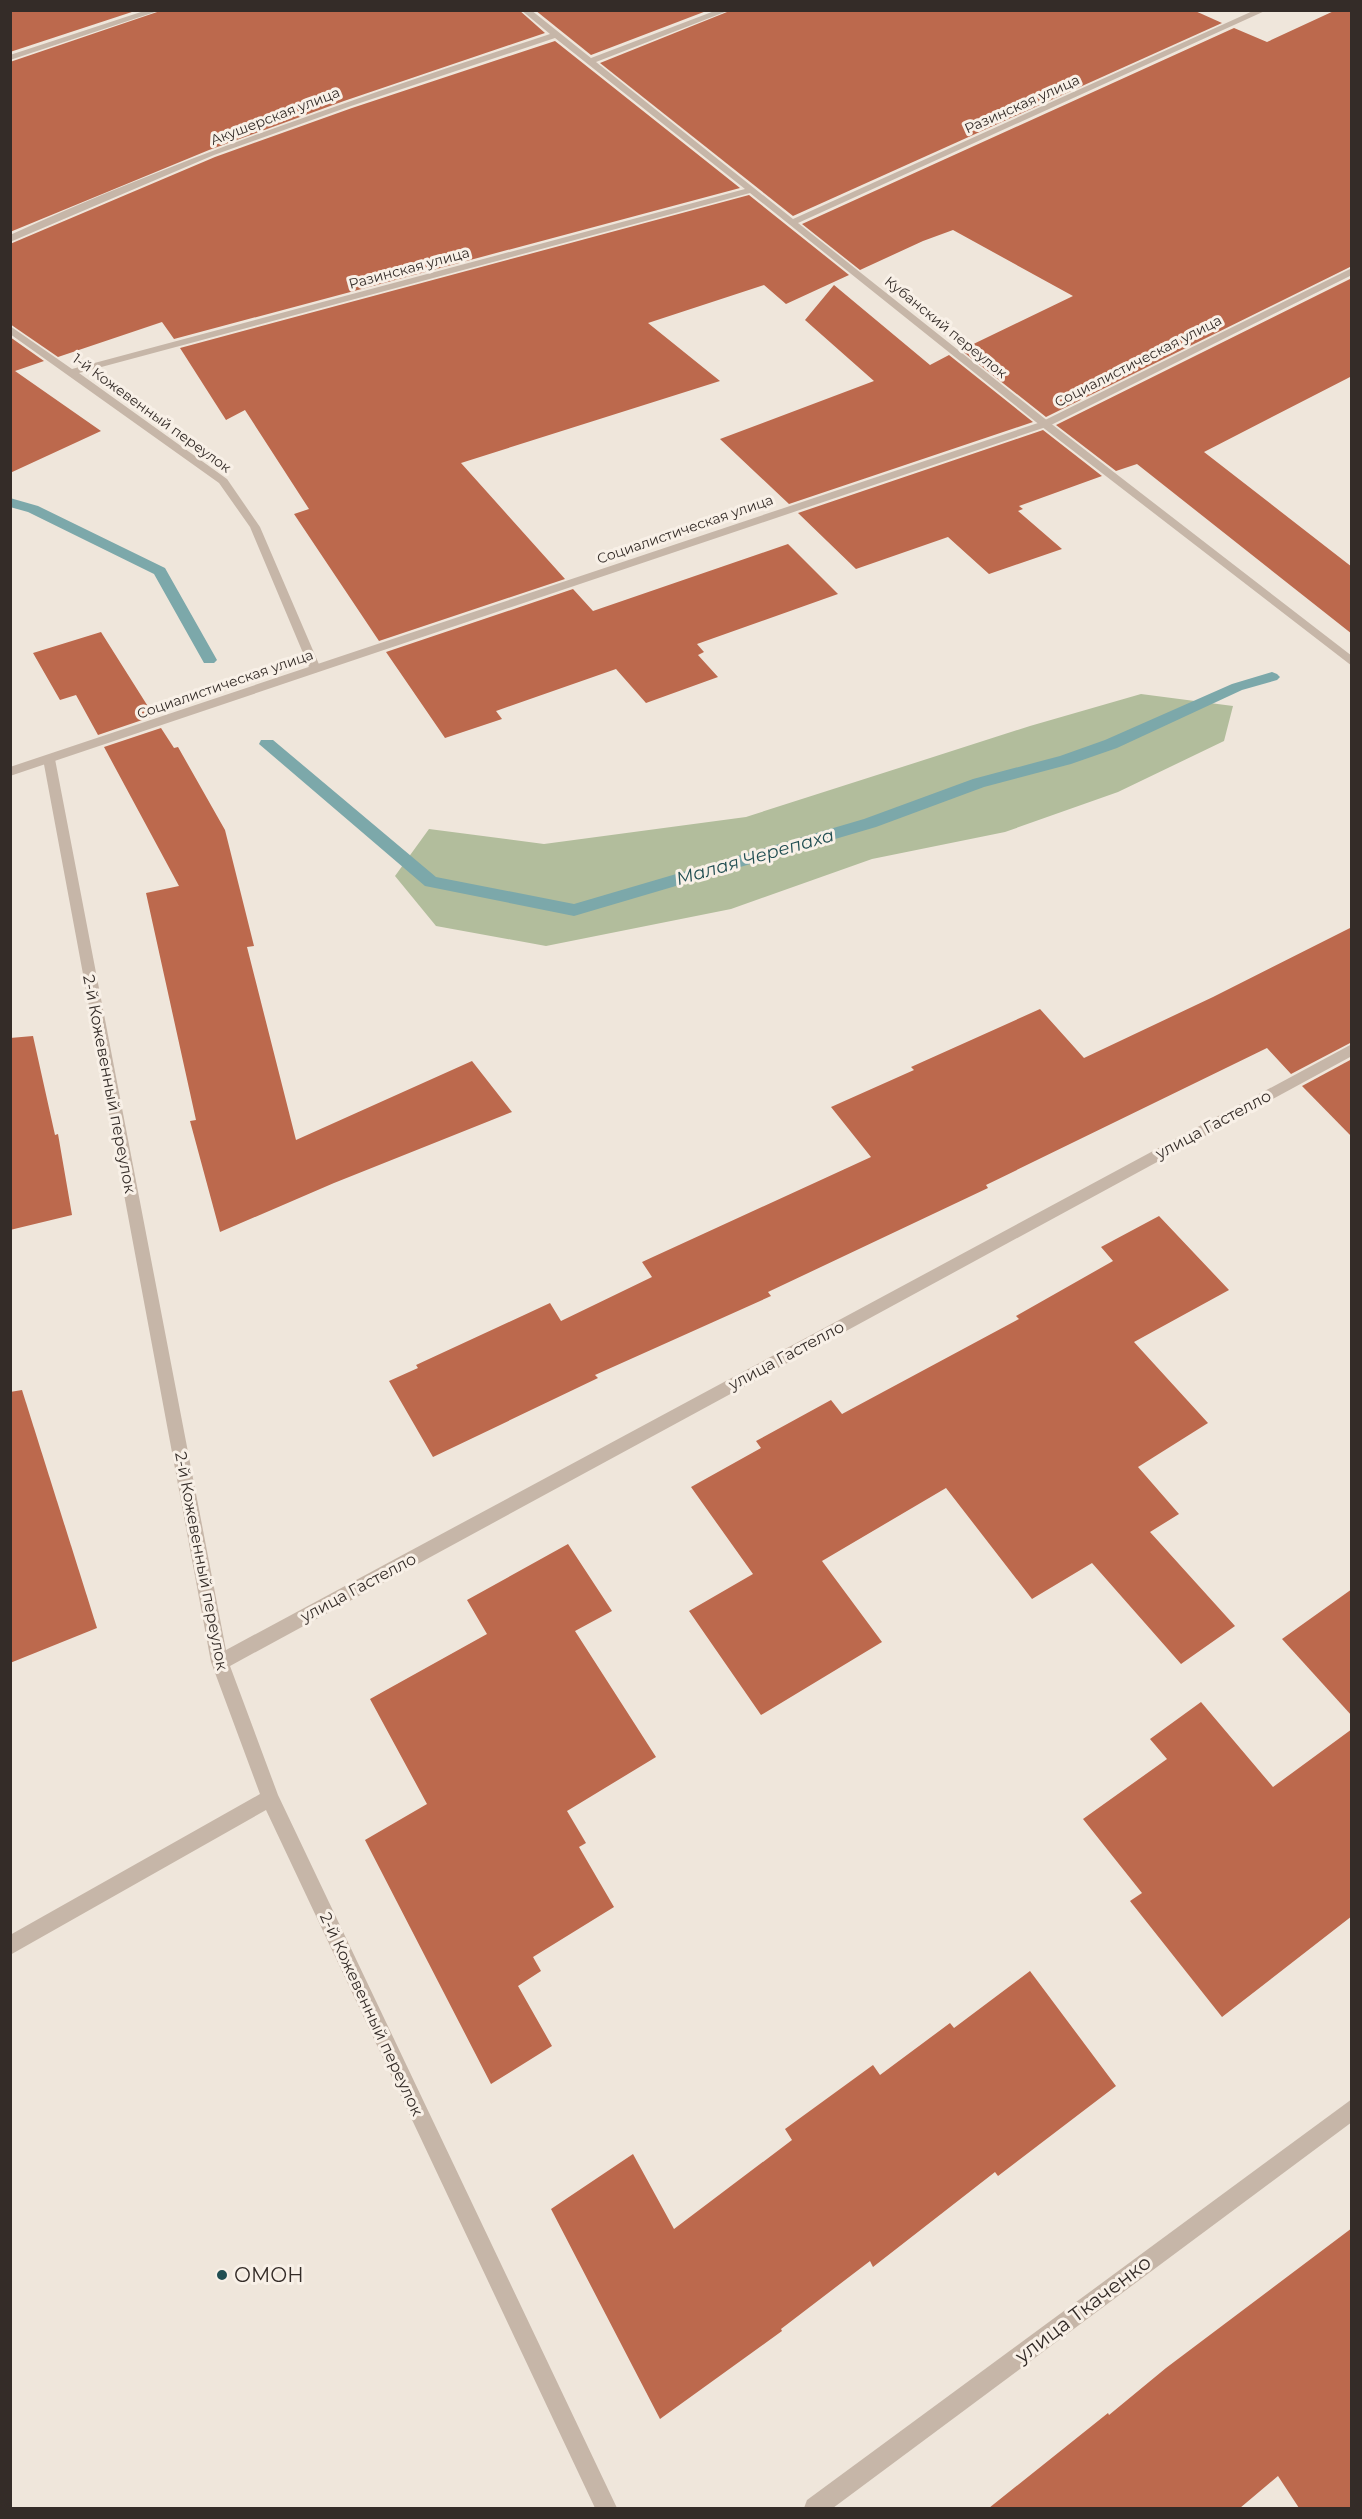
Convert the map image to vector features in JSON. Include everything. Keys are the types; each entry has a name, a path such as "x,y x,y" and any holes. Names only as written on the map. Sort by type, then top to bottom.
{"street":[{"path":"10,58 157,10"},
{"name":"Кубанский переулок","path":"525,10 1045,424 1352,662"},
{"path":"589,62 726,10"},
{"name":"Разинская улица","path":"793,222 1263,10"},
{"name":"Акушерская улица","path":"10,239 128,188 345,103 556,35"},
{"name":"Разинская улица","path":"72,372 752,190"},
{"name":"Социалистическая улица","path":"10,772 1045,424 1352,271"},
{"name":"1-й Кожевенный переулок","path":"10,329 223,481 255,527 315,669"},
{"name":"2-й Кожевенный переулок","path":"49,759 220,1662 270,1798 606,2508"},
{"name":"улица Гастелло","path":"220,1662 1352,1049"},
{"path":"10,1946 270,1798"},
{"name":"улица Ткаченко","path":"815,2508 1352,2109"}],"green space":[{"path":"1141,694 1233,706 1224,741 1118,792 1005,832 872,859 731,909 546,946 436,926 395,876 429,829 544,844 746,817 1030,726"}],"building":[{"path":"10,10 138,10 10,52"},
{"path":"163,10 519,10 545,33 344,101 209,150 10,232 10,62"},
{"path":"535,10 709,10 591,55"},
{"path":"732,10 1193,10 1222,23 793,216 600,63"},
{"path":"1336,10 1352,10 1352,266 1046,417 961,350 1073,296 953,230 860,270 802,224 1234,28 1267,42"},
{"path":"555,41 740,188 174,339 162,322 58,357 10,324 10,244 215,157 352,108"},
{"path":"749,195 849,275 786,304 764,285 648,323 720,381 461,463 565,579 379,641 294,514 309,509 245,410 226,420 180,348"},
{"path":"1352,278 1352,376 1204,452 1352,567 1352,634 1137,464 1116,471 1056,425"},
{"path":"834,285 930,365 949,355 1033,422 789,504 720,439 874,381 805,320"},
{"path":"10,337 44,361 15,371 101,431 10,473"},
{"path":"1043,430 1102,476 1019,506 1023,509 1018,511 1062,549 989,574 948,537 856,569 798,513"},
{"path":"788,544 838,594 697,644 704,652 698,655 718,677 646,703 616,669 496,711 502,719 445,738 386,652 573,589 593,611"},
{"path":"101,632 154,716 98,735 76,695 60,700 33,653"},
{"path":"161,728 174,748 178,747 225,830 254,946 247,947 296,1140 472,1061 512,1112 334,1183 220,1232 190,1121 196,1120 146,893 179,886 104,747"},
{"path":"1352,927 1352,1042 1291,1074 1267,1048 986,1185 988,1188 768,1292 771,1296 595,1375 598,1378 433,1457 389,1381 418,1368 416,1365 550,1303 561,1321 652,1277 642,1262 871,1157 831,1107 914,1070 911,1067 1040,1009 1084,1058 1213,997"},
{"path":"33,1036 55,1135 58,1134 72,1215 10,1230 10,1038"},
{"path":"1352,1059 1352,1137 1302,1086"},
{"path":"1159,1216 1229,1290 1134,1342 1208,1423 1138,1467 1179,1514 1150,1532 1235,1626 1181,1664 1092,1563 1032,1599 946,1488 822,1561 882,1642 761,1715 689,1611 753,1574 691,1487 761,1448 756,1441 831,1400 842,1414 1019,1319 1016,1316 1113,1261 1101,1247"},
{"path":"22,1390 97,1628 10,1663 10,1392"},
{"path":"568,1544 612,1611 575,1631 656,1757 567,1811 586,1843 579,1847 614,1907 533,1957 541,1971 518,1986 552,2046 491,2084 365,1840 427,1804 370,1699 487,1634 467,1600"},
{"path":"1352,1589 1352,1716 1282,1639"},
{"path":"1201,1702 1273,1787 1352,1729 1352,1916 1222,2017 1130,1901 1142,1893 1083,1819 1167,1759 1150,1739"},
{"path":"1030,1971 1116,2086 998,2176 995,2172 873,2267 870,2261 781,2329 782,2331 660,2419 551,2209 633,2154 674,2229 792,2140 785,2129 873,2065 880,2075 950,2023 954,2028"},
{"path":"1352,2228 1352,2508 1299,2508 1278,2476 1240,2508 989,2508 1166,2368"}],"waterway":[{"name":"Малая Черепаха","path":"10,502 33,509 160,571 209,660"},
{"name":"Малая Черепаха","path":"267,744 431,882 574,910 870,823 979,783 1065,760 1111,744 1237,687 1272,677"}],"place":[{"name":"ОМОН","path":"222,2275"}]}
